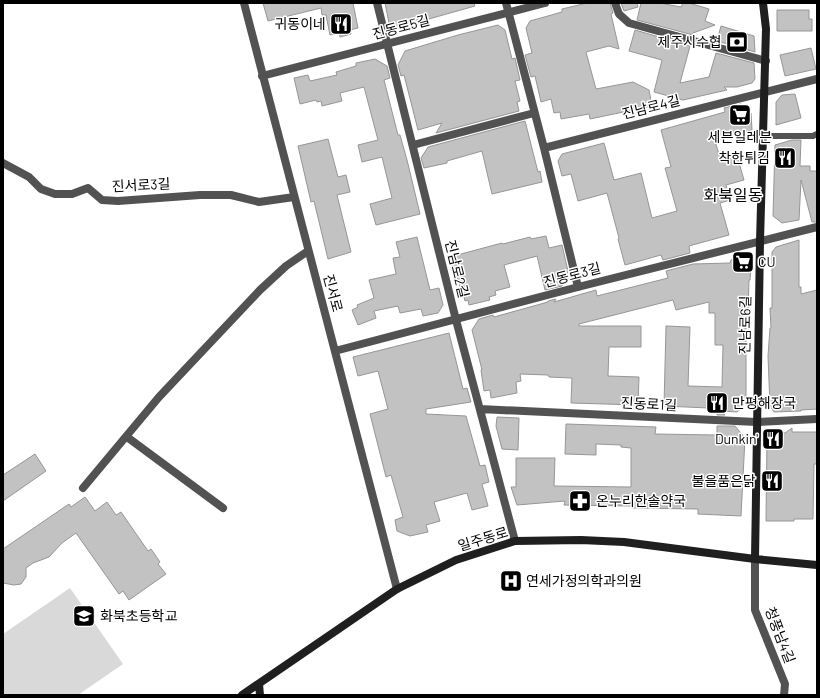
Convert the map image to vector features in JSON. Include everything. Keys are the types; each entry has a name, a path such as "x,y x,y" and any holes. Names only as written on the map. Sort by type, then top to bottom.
{"main road":[{"name":"진남로6길","path":"755,559 760,241 766,61 766,29 763,3"},
{"name":"일주동로","path":"242,695 397,589 456,560 515,542 581,540 624,542 755,559 817,565"},
{"path":"259,684 260,695"}],"street":[{"name":"진서로","path":"244,3 397,589"},
{"name":"진남로2길","path":"377,3 456,320 515,542"},
{"path":"506,3 544,148 578,287"},
{"name":"진동로5길","path":"262,76 545,3"},
{"path":"615,3 619,14 629,23 766,61"},
{"path":"764,92 817,79"},
{"name":"진남로4길","path":"544,148 764,92"},
{"path":"413,145 534,113"},
{"name":"진서로3길","path":"3,162 29,177 41,189 55,194 72,194 88,188 102,200 118,201 200,195 231,195 259,202 294,197"},
{"name":"진동로3길","path":"335,351 578,287 817,227"},
{"path":"83,488 159,397 260,290 286,266 308,252"},
{"name":"진동로1길","path":"480,409 757,422 817,419"},
{"path":"126,437 223,508"},
{"name":"청풍남4길","path":"755,559 755,610 785,684 784,695"}],"lane":[{"path":"764,136 813,136 817,134"}],"shaded area":[{"path":"70,588 123,664 78,695 3,695 3,634"}],"building":[{"path":"263,3 353,3 358,28 350,30 351,34 340,37 339,33 330,35 326,15 322,15 321,8 268,21"},
{"path":"385,3 474,3 475,6 397,28 389,23"},
{"path":"587,3 610,3 619,49 609,46 586,52 596,89 633,82 649,90 652,106 590,119 589,114 561,119 560,112 554,113 551,99 541,102 535,76 531,77 525,55 532,53 526,28 530,21 562,12 562,9"},
{"path":"621,3 637,3 638,7 624,11"},
{"path":"641,3 660,3 681,7 683,3 689,3 709,9 705,21 715,25 693,33 693,35 637,20"},
{"path":"777,10 809,10 809,19 812,19 812,31 777,31"},
{"path":"498,25 505,30 512,59 515,58 520,80 515,81 520,101 517,102 519,111 436,133 442,123 418,130 404,75 401,76 398,65 405,51"},
{"path":"721,26 754,36 755,52 717,41"},
{"path":"635,30 690,46 680,83 709,77 716,53 754,63 755,79 752,83 737,87 724,87 727,90 683,100 654,92 662,60 629,51"},
{"path":"811,48 816,69 785,76 780,55"},
{"path":"375,59 387,66 390,78 384,80 398,135 400,135 407,160 420,214 376,225 370,204 392,198 382,157 362,162 358,145 378,140 364,87 340,93 342,101 322,106 321,101 317,102 316,100 300,104 294,78 308,75 310,81 337,75 336,72 356,66 356,63"},
{"path":"795,94 801,118 776,125 776,102 782,95"},
{"path":"741,104 751,113 752,130 727,136 728,138 715,141 721,161 737,156 744,180 726,185 730,200 720,203 729,235 689,246 690,253 663,260 661,255 625,265 607,193 578,201 571,174 562,176 558,161 562,154 604,143 614,180 641,173 652,218 677,211 665,168 671,167 661,130 725,112 724,108"},
{"path":"525,121 542,182 492,194 482,151 447,161 447,163 424,168 421,158 428,147"},
{"path":"328,139 338,177 346,175 350,192 337,195 351,252 328,259 314,201 311,202 298,146"},
{"path":"792,140 801,140 800,166 810,166 810,171 817,171 817,222 812,222 801,180 799,220 782,223 773,216 775,145"},
{"path":"546,236 549,248 562,245 568,271 562,286 545,290 537,256 504,265 510,287 495,291 496,295 489,297 490,300 469,305 468,300 465,301 450,257 502,243 530,237 531,239"},
{"path":"417,237 430,290 439,288 443,305 438,313 423,316 421,309 400,313 398,306 374,311 376,318 358,325 352,310 358,307 357,305 374,298 369,280 396,274 393,258 400,257 396,242"},
{"path":"799,240 799,287 801,287 801,294 817,290 817,409 774,412 770,406 768,356 771,328 770,308 772,308 772,252 776,247"},
{"path":"742,256 751,264 748,313 746,313 746,402 743,402 743,407 737,412 721,411 725,415 717,415 717,411 708,411 708,408 664,406 666,326 690,327 688,386 722,387 723,345 715,345 715,313 709,313 709,302 676,310 673,300 579,324 579,326 641,326 641,347 609,347 608,376 639,377 638,405 571,403 572,378 549,377 548,375 520,374 521,381 516,382 517,393 491,398 490,390 484,391 482,370 472,330 479,319 493,315 494,317 548,301 556,299 554,302 596,290 597,296 668,278 666,271 693,264 730,263 731,260"},
{"path":"449,333 463,389 467,388 471,402 426,409 426,414 466,416 480,466 485,465 489,482 482,484 488,506 472,510 467,493 434,502 440,521 426,525 428,532 410,536 397,531 395,520 403,517 391,475 386,477 370,414 388,409 378,371 358,376 353,357"},
{"path":"497,417 519,418 518,450 502,449 496,426"},
{"path":"566,424 656,427 655,434 717,435 717,426 735,426 745,438 741,516 698,514 698,509 564,505 565,501 517,505 511,487 516,487 516,458 555,458 554,486 631,487 631,448 621,447 621,445 596,444 596,455 565,454"},
{"path":"792,428 792,432 817,432 817,464 814,464 813,519 766,521 767,438 773,433 785,433"},
{"path":"35,454 46,471 3,501 3,475"},
{"path":"85,497 95,511 107,502 116,515 121,512 148,551 151,549 160,562 158,564 166,574 129,600 123,591 119,594 76,533 62,543 49,557 33,563 26,568 26,577 21,584 14,585 3,583 3,549 69,504 71,507"}],"place":[{"name":"귀동이네","path":"341,24"},
{"name":"제주시수협","path":"737,42"},
{"name":"세븐일레븐","path":"740,115"},
{"name":"착한튀김","path":"785,158"},
{"name":"CU","path":"743,262"},
{"name":"만평해장국","path":"717,403"},
{"name":"Dunkin'","path":"773,439"},
{"name":"불을품은닭","path":"772,481"},
{"name":"온누리한솔약국","path":"580,501"},
{"name":"연세가정의학과의원","path":"511,581"},
{"name":"화북초등학교","path":"84,616"}],"district":[{"name":"화북일동","path":"733,195"}]}
